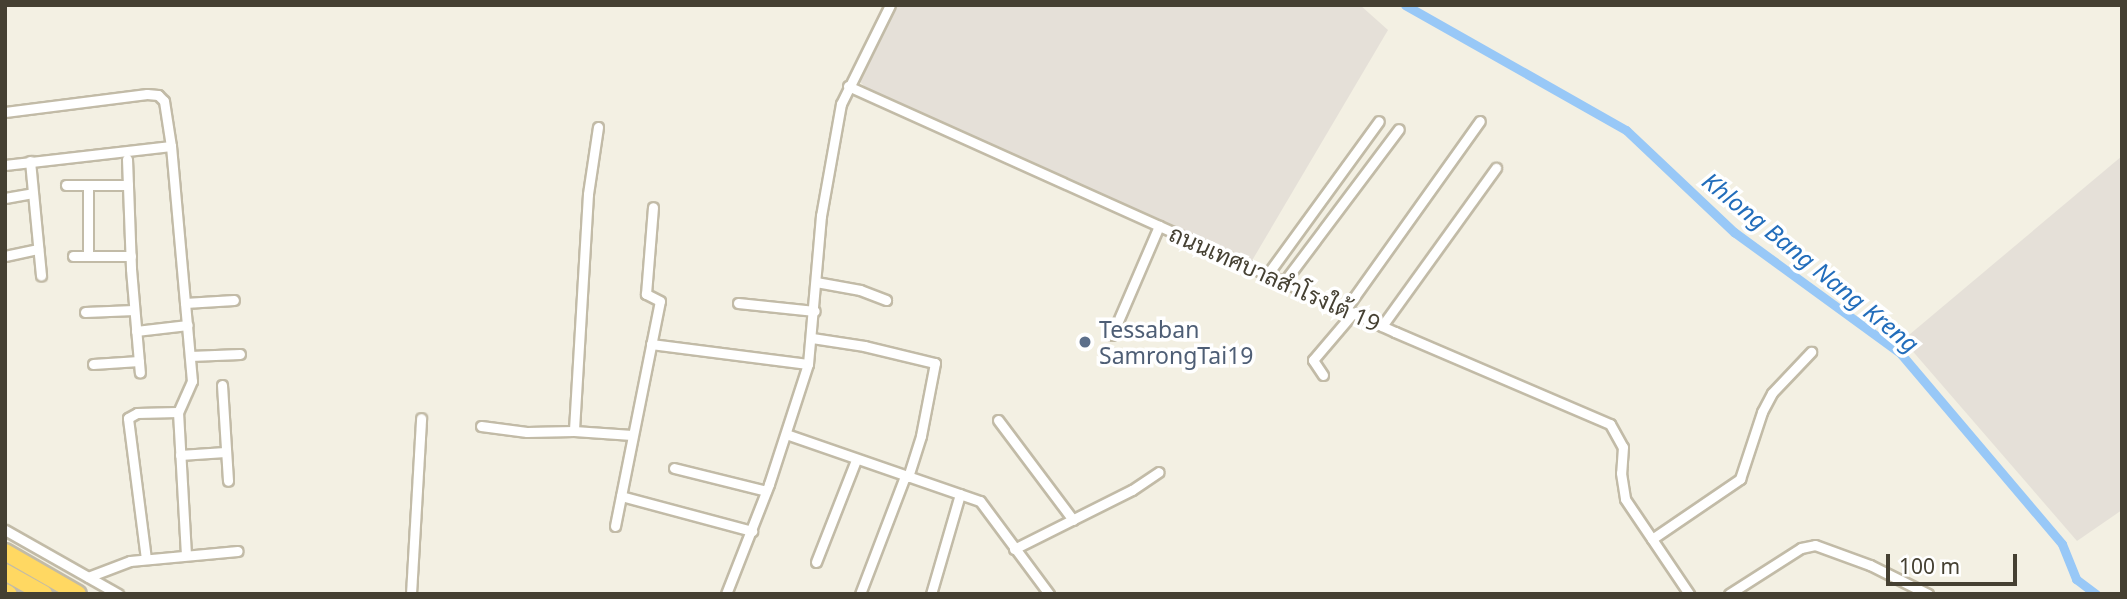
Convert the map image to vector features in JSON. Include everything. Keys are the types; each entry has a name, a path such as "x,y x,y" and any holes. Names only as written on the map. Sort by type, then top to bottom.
{"highway":[{"path":"5,552 78,594"},
{"path":"5,572 44,594"}],"street":[{"path":"726,594 752,531 808,364 815,311 822,208 845,95 890,5"},
{"path":"5,112 158,95 164,102 171,146 192,381 178,412 186,554"},
{"name":"ถนนเทศบาลสำโรงใต้ 19","path":"845,95 1160,226 1382,326 1610,424 1623,447 1621,473 1625,499 1689,594"},
{"path":"1267,275 1379,121"},
{"path":"1323,375 1313,360 1480,121"},
{"path":"573,431 587,194 598,127"},
{"path":"1284,282 1399,129"},
{"path":"5,165 171,146"},
{"path":"127,159 134,310 140,373"},
{"path":"30,161 41,275"},
{"path":"1382,326 1496,168"},
{"path":"66,185 128,185"},
{"path":"88,185 88,256"},
{"path":"5,198 33,193"},
{"path":"615,526 660,301 648,296 646,290 653,207"},
{"path":"1112,335 1160,226"},
{"path":"5,256 38,249"},
{"path":"73,256 131,256"},
{"path":"816,282 860,290 886,300"},
{"path":"185,303 234,300"},
{"path":"738,303 815,311"},
{"path":"85,312 134,310"},
{"path":"136,331 188,326"},
{"path":"812,338 864,346 935,363 921,436 860,594"},
{"path":"651,344 808,364"},
{"path":"1652,539 1740,479 1762,412 1772,393 1811,352"},
{"path":"190,356 240,354"},
{"path":"93,364 139,361"},
{"path":"222,385 228,481"},
{"path":"146,559 128,418 137,413 178,412"},
{"path":"411,594 421,418"},
{"path":"998,420 1073,520"},
{"path":"481,426 527,432 573,431 632,435"},
{"path":"786,434 980,501 1049,594"},
{"path":"180,455 225,452"},
{"path":"816,562 856,460"},
{"path":"674,468 766,491"},
{"path":"1014,550 1160,472"},
{"path":"931,594 960,494"},
{"path":"621,496 752,531"},
{"path":"5,530 118,594"},
{"path":"1729,594 1801,548 1815,545 1870,565 1928,594"},
{"path":"88,577 119,564 146,559 238,551"}],"shaded area":[{"path":"889,5 1360,5 1388,30 1250,264 870,92 859,81 858,72"},
{"path":"2122,156 2122,510 2077,541 1903,340"}],"waterway":[{"name":"Khlong Bang Nang Kreng","path":"1405,5 1626,130 1734,232 1901,354 2062,544 2076,579 2096,594"}],"place":[{"name":"Tessaban SamrongTai19","path":"1085,342"}]}
